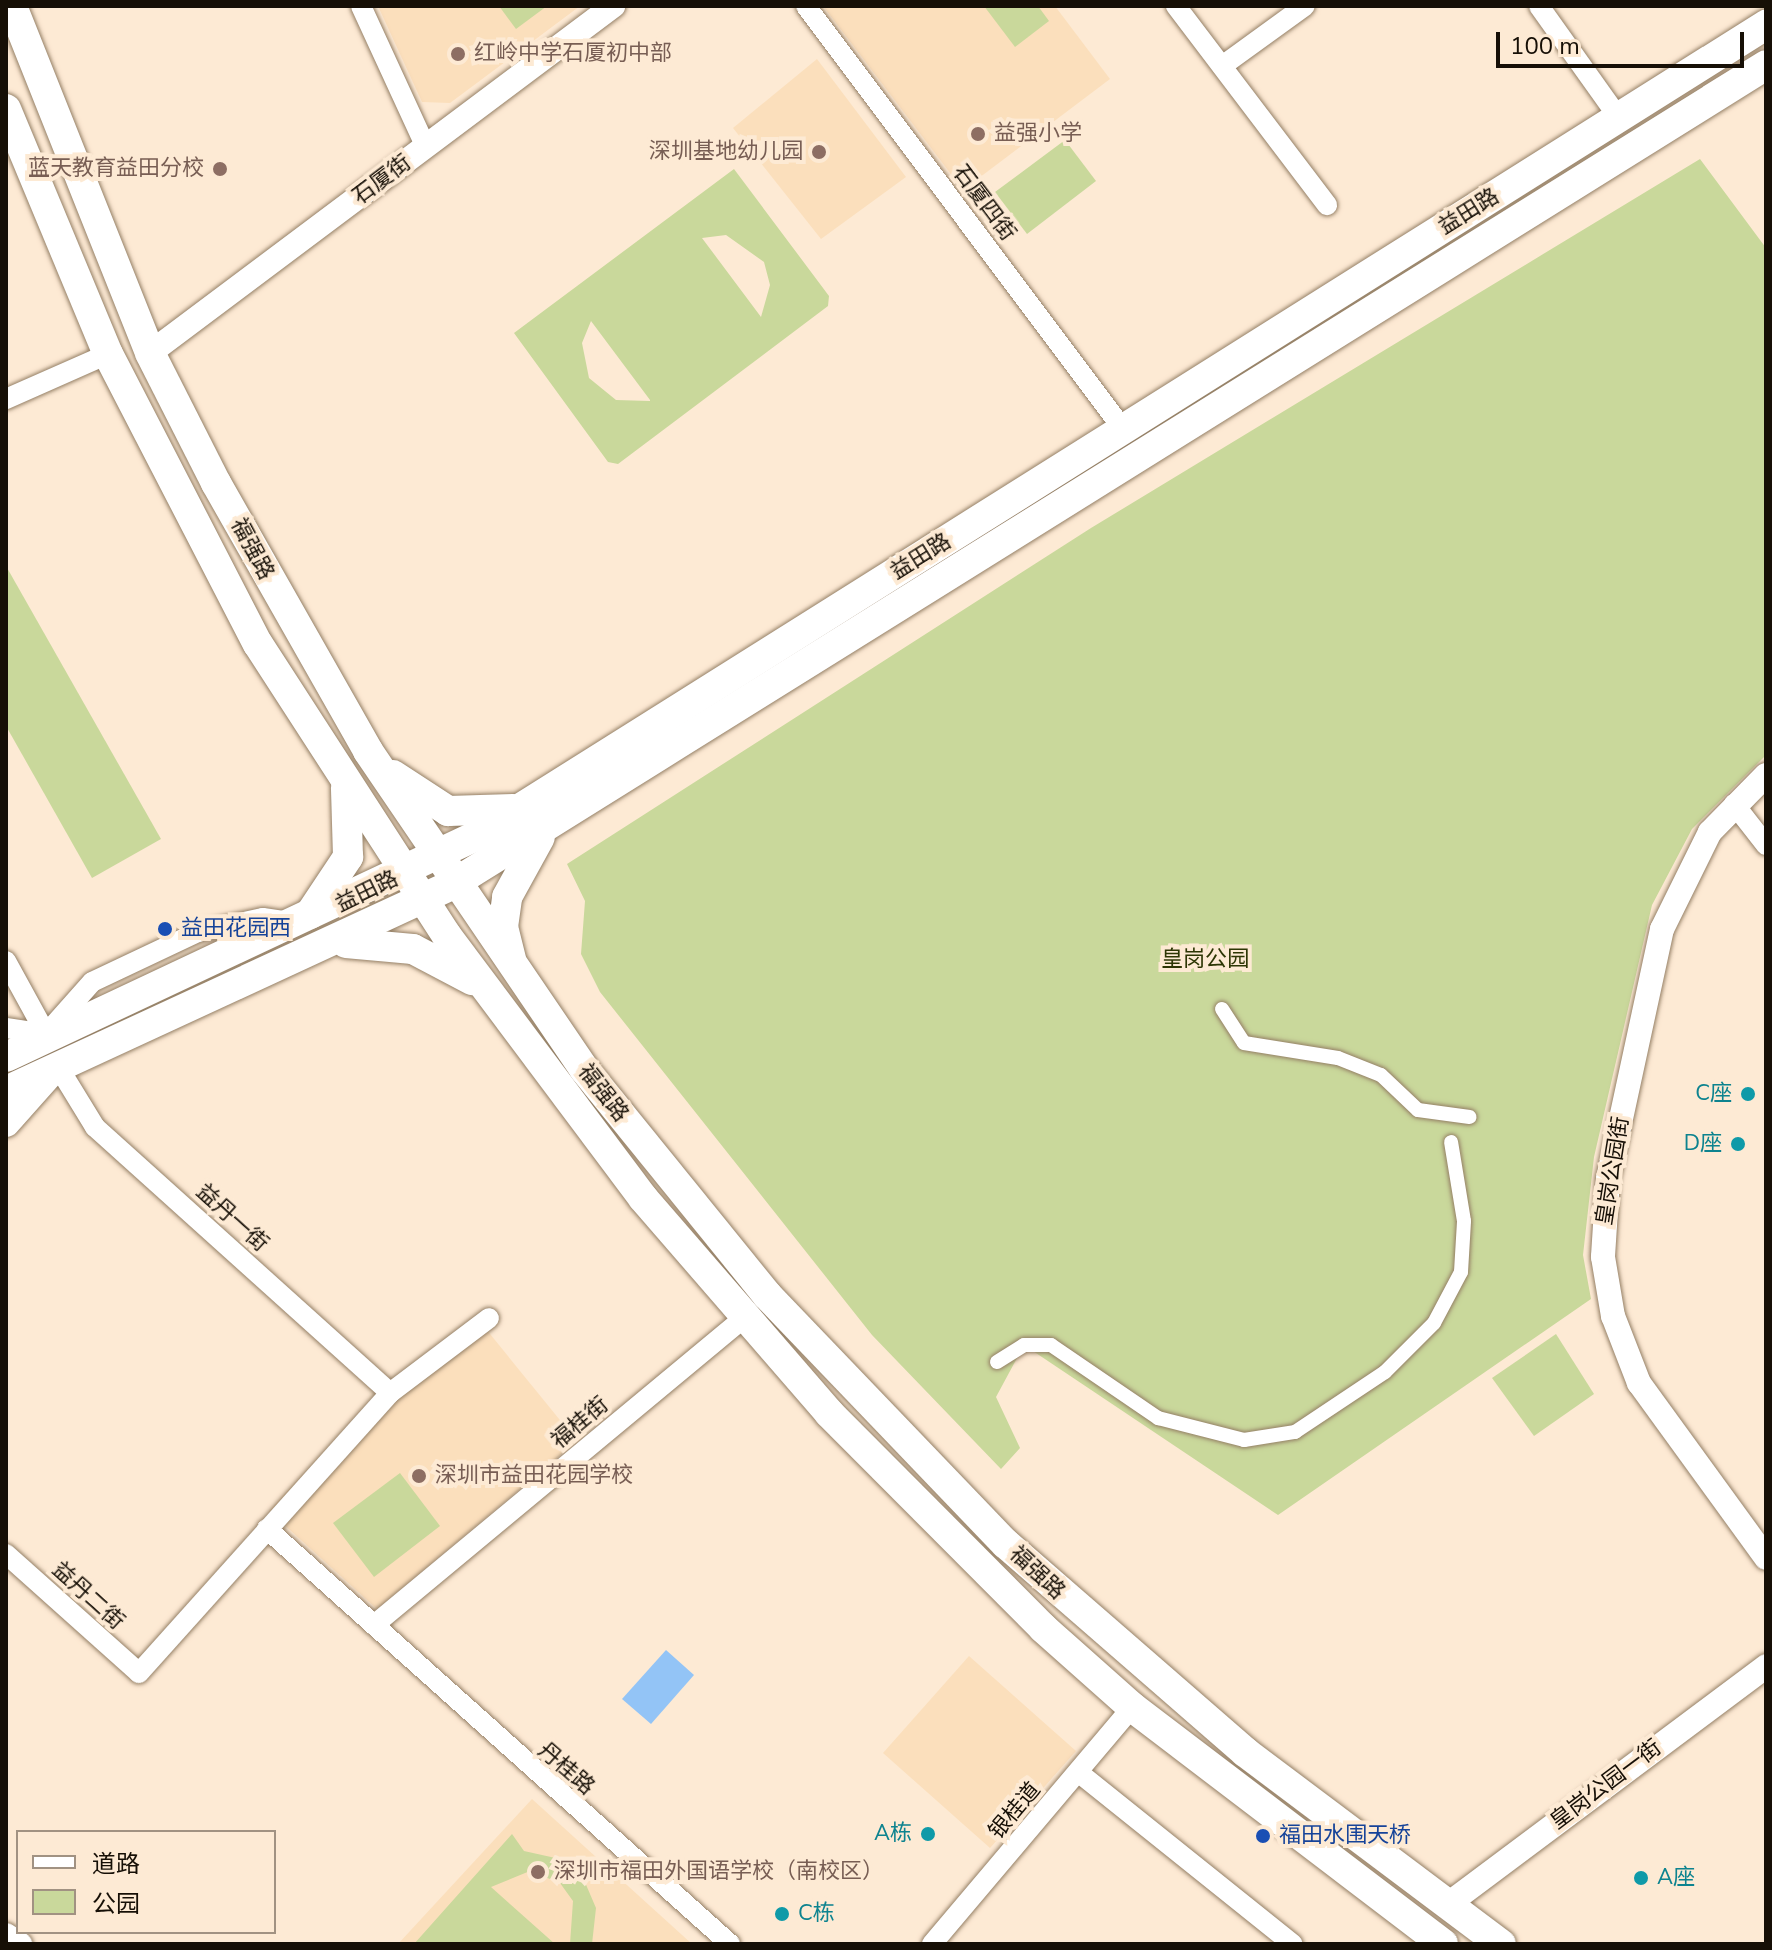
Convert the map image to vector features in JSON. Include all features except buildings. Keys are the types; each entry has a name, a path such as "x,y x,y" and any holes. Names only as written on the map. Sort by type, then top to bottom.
{"main road":[{"name":"福强路","path":"12,6 150,353 263,570 368,751 518,979 767,1295 943,1484 1117,1648 1501,1944"},
{"name":"益田路","path":"6,1047 46,1034 301,923 406,873 526,805 1766,25"},
{"name":"益田路","path":"6,1091 57,1065 332,945 424,901 1766,65"},
{"name":"福强路","path":"6,109 108,354 207,553 337,767 424,901 489,993 743,1319 957,1548 1132,1707 1443,1944"},
{"path":"368,751 423,800 448,811 497,814 526,805"},
{"path":"301,923 348,857 351,809 337,767"},
{"path":"518,979 503,927 507,897 531,847 555,821"},
{"path":"332,945 413,949 489,993"},
{"name":"益田路","path":"6,1057 46,1034"},
{"name":"益田路","path":"6,1123 57,1065"}],"street":[{"path":"361,6 426,147"},
{"name":"石厦街","path":"150,353 613,6"},
{"name":"石厦四街","path":"806,6 1123,429"},
{"path":"1176,6 1327,205"},
{"path":"1222,66 1305,6"},
{"path":"1539,6 1619,118"},
{"path":"8,392 108,354"},
{"name":"皇岗公园街","path":"1766,775 1734,804 1695,857 1662,929 1608,1179 1603,1257 1613,1316 1639,1383 1766,1558"},
{"path":"1734,804 1766,845"},
{"path":"6,961 46,1034"},
{"path":"1222,1009 1244,1043 1338,1058 1381,1075 1418,1110 1470,1117"},
{"path":"6,1028 46,1034"},
{"name":"益丹一街","path":"57,1065 95,1127 390,1393"},
{"path":"997,1362 1024,1345 1051,1345 1158,1418 1244,1440 1295,1432 1385,1372 1440,1310 1461,1272 1464,1221 1451,1142"},
{"path":"267,1529 390,1393 489,1318"},
{"name":"福桂街","path":"374,1625 743,1319"},
{"name":"丹桂路","path":"267,1529 730,1944"},
{"name":"益丹二街","path":"6,1554 139,1673 267,1529"},
{"name":"皇岗公园一街","path":"1447,1905 1766,1666"},
{"name":"银桂道","path":"932,1944 1132,1707"},
{"path":"1078,1772 1293,1944"},
{"path":"6,1935 20,1944"}],"shaded area":[{"name":"红岭中学石厦初中部","path":"378,6 580,6 450,103 422,102"},
{"name":"益强小学","path":"823,6 1055,6 1110,79 963,190"},
{"name":"深圳基地幼儿园","path":"817,59 906,177 821,239 733,128"},
{"name":"深圳市益田花园学校","path":"477,1318 577,1441 377,1609 269,1511 377,1395"},
{"path":"969,1656 1076,1751 990,1848 883,1753"},
{"name":"深圳市福田外国语学校（南校区）","path":"532,1799 692,1944 398,1944"}],"green space":[{"path":"499,6 547,6 516,29"},
{"path":"984,6 1038,6 1049,21 1015,47"},
{"path":"1065,140 1096,181 1027,234 995,192"},
{"name":"皇岗公园","path":"1700,159 1766,248 1766,755 1692,829 1652,905 1594,1157 1583,1255 1591,1299 1278,1515 1024,1345 996,1397 1020,1448 1001,1469 872,1335 600,992 581,954 585,901 567,864 1091,528"},
{"path":"734,169 829,296 828,306 618,464 608,462 514,333","holes":["726,235 764,262 770,285 761,317 702,238","591,321 650,400 650,401 616,400 589,378 582,343"]},
{"path":"6,566 161,839 92,878 6,726"},
{"path":"1556,1334 1594,1394 1534,1436 1492,1378"},
{"path":"400,1473 440,1526 374,1577 333,1523"},
{"path":"512,1834 524,1851 560,1859 584,1880 596,1908 592,1944 570,1944 573,1901 560,1883 530,1871 491,1887 555,1944 414,1944"}],"water":[{"path":"666,1650 694,1675 651,1724 622,1699"}],"place":[{"name":"红岭中学石厦初中部","path":"458,54"},
{"name":"益强小学","path":"978,134"},
{"name":"深圳基地幼儿园","path":"819,152"},
{"name":"蓝天教育益田分校","path":"220,169"},
{"name":"益田花园西","path":"165,929"},
{"name":"C座","path":"1748,1094"},
{"name":"D座","path":"1738,1144"},
{"name":"深圳市益田花园学校","path":"419,1476"},
{"name":"A栋","path":"928,1834"},
{"name":"福田水围天桥","path":"1263,1836"},
{"name":"深圳市福田外国语学校（南校区）","path":"538,1872"},
{"name":"A座","path":"1641,1878"},
{"name":"C栋","path":"782,1914"}]}
